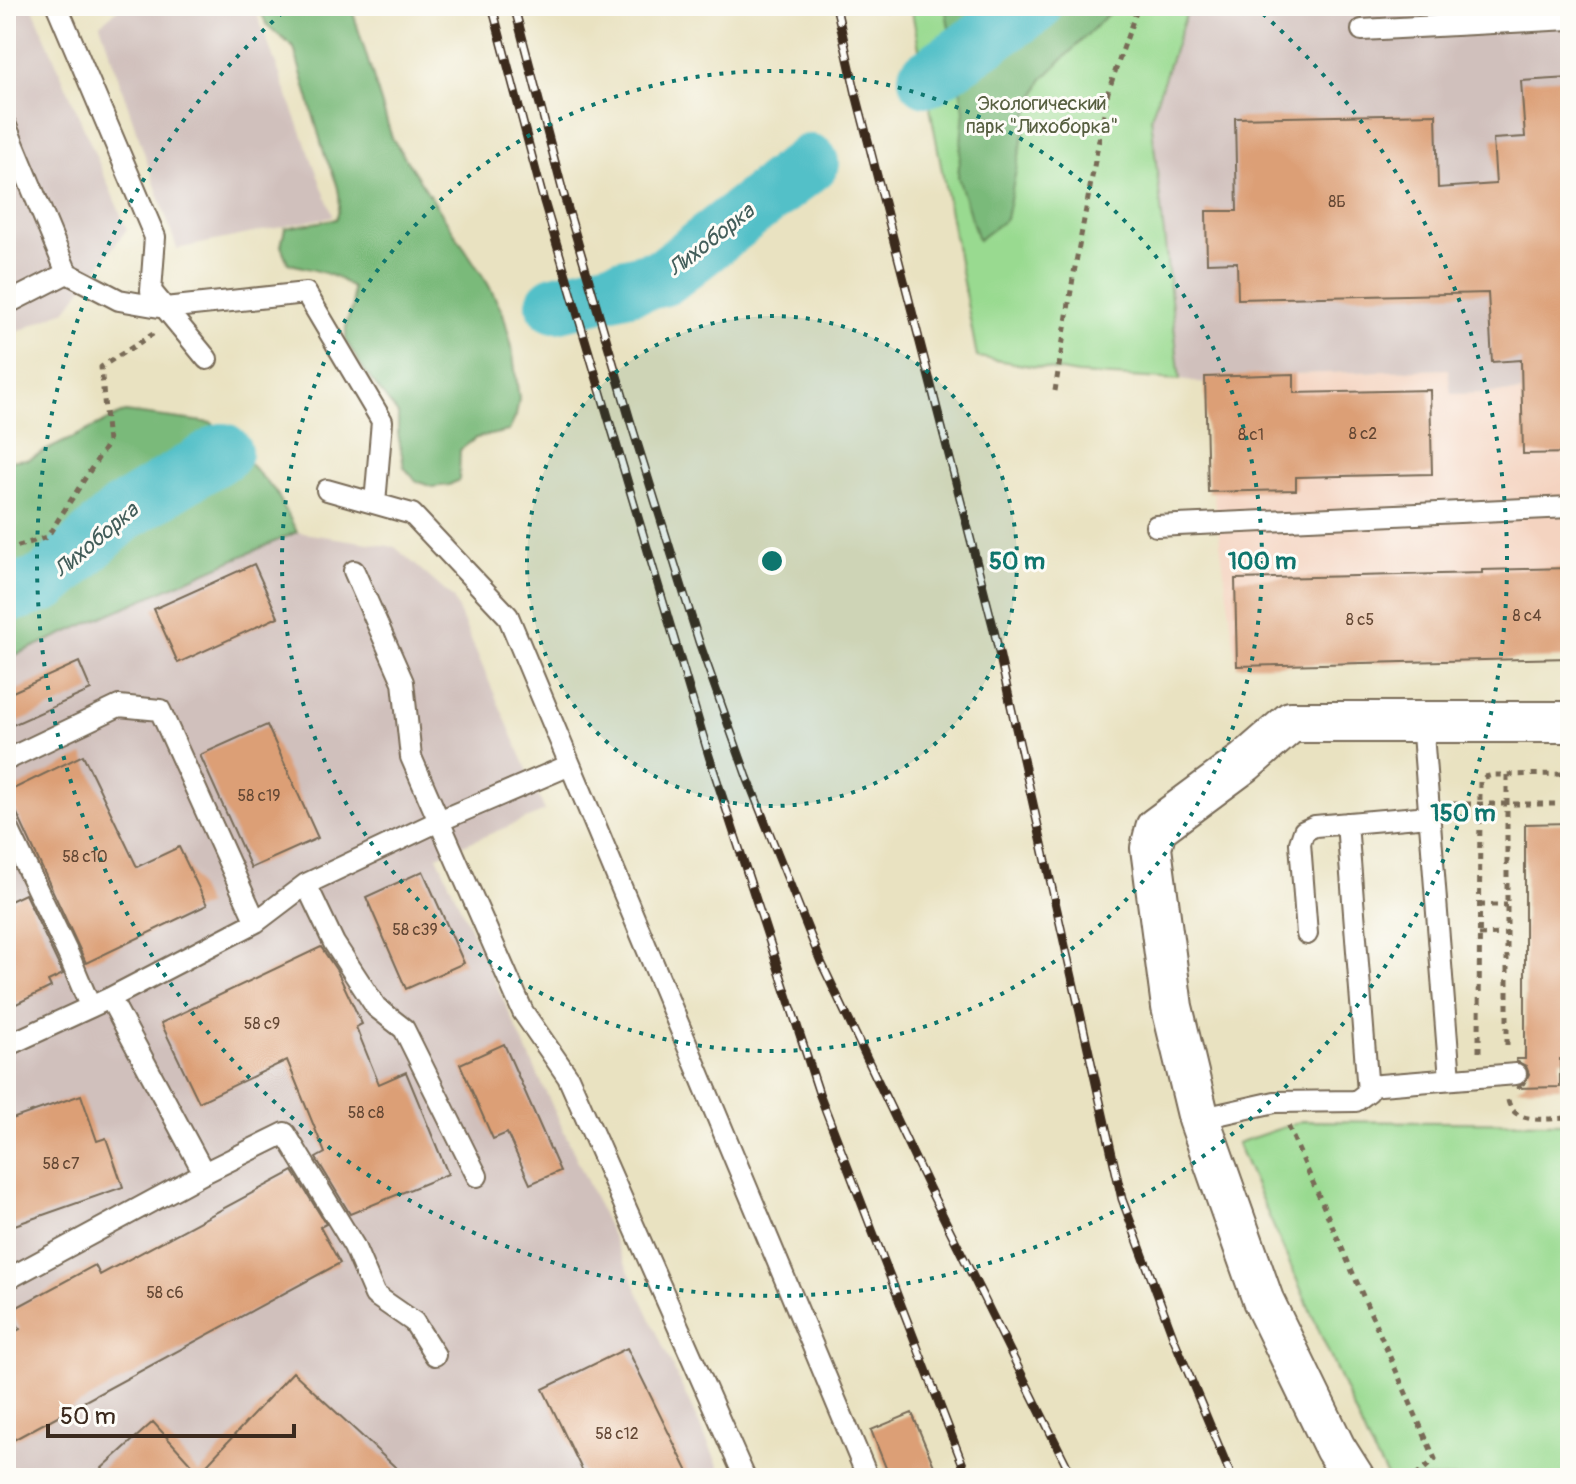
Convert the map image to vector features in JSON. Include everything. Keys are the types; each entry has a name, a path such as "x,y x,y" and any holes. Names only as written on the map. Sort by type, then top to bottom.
{"street":[{"path":"1354,1478 1335,1448 1263,1300 1199,1119 1172,1007 1151,848 1156,828 1245,762 1291,722 1570,722"}],"lane":[{"path":"57,6 155,237 151,291 207,359"},
{"path":"1362,30 1570,19"},
{"path":"6,126 67,273 119,300 165,308 306,293 382,421 375,503"},
{"path":"6,304 67,273"},
{"path":"327,490 412,514 508,616 868,1478"},
{"path":"1156,526 1570,507"},
{"path":"354,571 403,682 411,757 523,1012 568,1077 745,1478"},
{"path":"6,760 119,706 160,710 256,922"},
{"path":"1422,721 1450,1079"},
{"path":"6,1046 110,998 256,922 306,884 439,821 570,765"},
{"path":"1307,934 1301,835 1315,826 1429,810"},
{"path":"1199,1119 1275,1102 1356,1101 1366,1095 1368,1086 1347,823"},
{"path":"6,824 90,1006"},
{"path":"306,884 334,943 376,1007 404,1029 477,1176"},
{"path":"110,998 204,1173"},
{"path":"1368,1086 1512,1074"},
{"path":"6,1280 285,1133 354,1246 375,1295 414,1322 435,1355"}],"path":[{"path":"890,14 896,6"},
{"path":"1055,391 1108,92 1138,6"},
{"path":"6,550 47,537 108,443 101,367 153,334 165,308"},
{"path":"1479,1077 1480,782 1485,777 1507,775 1570,774"},
{"path":"1507,775 1507,934 1512,1074 1508,1103 1515,1115 1521,1118 1570,1118"},
{"path":"1429,810 1479,804 1570,804"},
{"path":"1479,905 1507,905"},
{"path":"1479,935 1507,934"},
{"path":"1282,1114 1435,1459 1414,1478"}],"shaded area":[{"path":"6,6 32,6 127,229 66,310 6,337"},
{"path":"122,6 254,6 333,216 177,249 100,24"},
{"path":"1189,6 1570,6 1570,391 1451,394 1448,369 1206,377 1206,384 1180,380 1151,117"},
{"path":"1448,369 1452,394 1570,391 1570,658 1237,666 1213,492 1205,377"},
{"path":"297,532 395,547 453,598 545,811 437,856 724,1478 6,1478 6,659"}],"green space":[{"path":"258,6 351,6 392,138 488,284 503,313 512,347 519,399 516,416 509,431 476,438 460,450 459,480 449,485 432,487 416,481 404,467 398,414 365,372 346,341 346,324 353,306 352,288 330,275 288,263 281,246 285,228 336,219 339,195 294,48 267,25"},
{"name":"Экологический парк \"Лихоборка\"","path":"911,6 1189,6 1151,117 1180,380 1078,374 977,357"},
{"path":"945,6 1116,6 1042,80 1028,112 1006,219 978,240 958,177 964,110"},
{"path":"125,412 212,423 276,492 297,532 6,659 6,461 29,459"},
{"path":"1302,1121 1570,1123 1570,1478 1388,1478 1369,1445 1237,1143"}],"building":[{"path":"1570,78 1570,453 1523,454 1521,360 1492,362 1488,293 1238,299 1237,262 1207,263 1206,211 1237,211 1235,118 1436,114 1438,188 1496,184 1493,139 1525,137 1521,81"},
{"path":"1294,374 1294,393 1430,390 1432,474 1296,477 1296,490 1208,492 1205,377"},
{"path":"254,564 278,617 178,663 154,609"},
{"path":"1570,568 1570,658 1237,666 1235,579"},
{"path":"79,662 91,690 6,728 6,695"},
{"path":"267,725 318,838 251,868 200,755"},
{"path":"83,755 137,867 179,847 207,905 86,963 7,792"},
{"path":"1570,823 1570,1059 1560,1059 1560,1087 1516,1088 1524,1084 1529,1074 1526,1066 1516,1061 1525,1059 1525,824"},
{"path":"423,871 464,963 406,989 366,897"},
{"path":"25,894 63,974 48,981 51,987 6,1009 6,903"},
{"path":"321,947 337,971 362,1024 356,1027 379,1084 406,1072 448,1174 350,1214 316,1158 325,1153 287,1060 199,1102 161,1023"},
{"path":"504,1044 560,1171 530,1184 507,1133 493,1139 460,1064"},
{"path":"81,1095 97,1141 106,1138 123,1187 6,1228 6,1121"},
{"path":"293,1171 326,1224 320,1227 340,1263 6,1444 6,1336 20,1329 10,1311 95,1265 100,1275"},
{"path":"627,1348 691,1478 586,1478 543,1389"},
{"path":"293,1372 407,1478 91,1478 153,1422 199,1473"},
{"path":"912,1413 939,1478 890,1478 871,1430"}],"waterway":[{"name":"Лихоборка","path":"927,78 1033,6"},
{"name":"Лихоборка","path":"555,304 664,277 810,163"},
{"name":"Лихоборка","path":"6,595 45,583 123,513 223,452"}],"railway":[{"path":"492,6 543,198 709,756 819,1093 968,1478"},
{"path":"514,6 563,192 630,420 699,642 747,777 821,962 1073,1478"},
{"path":"836,6 993,626 1122,1199 1174,1339 1232,1478"}]}
